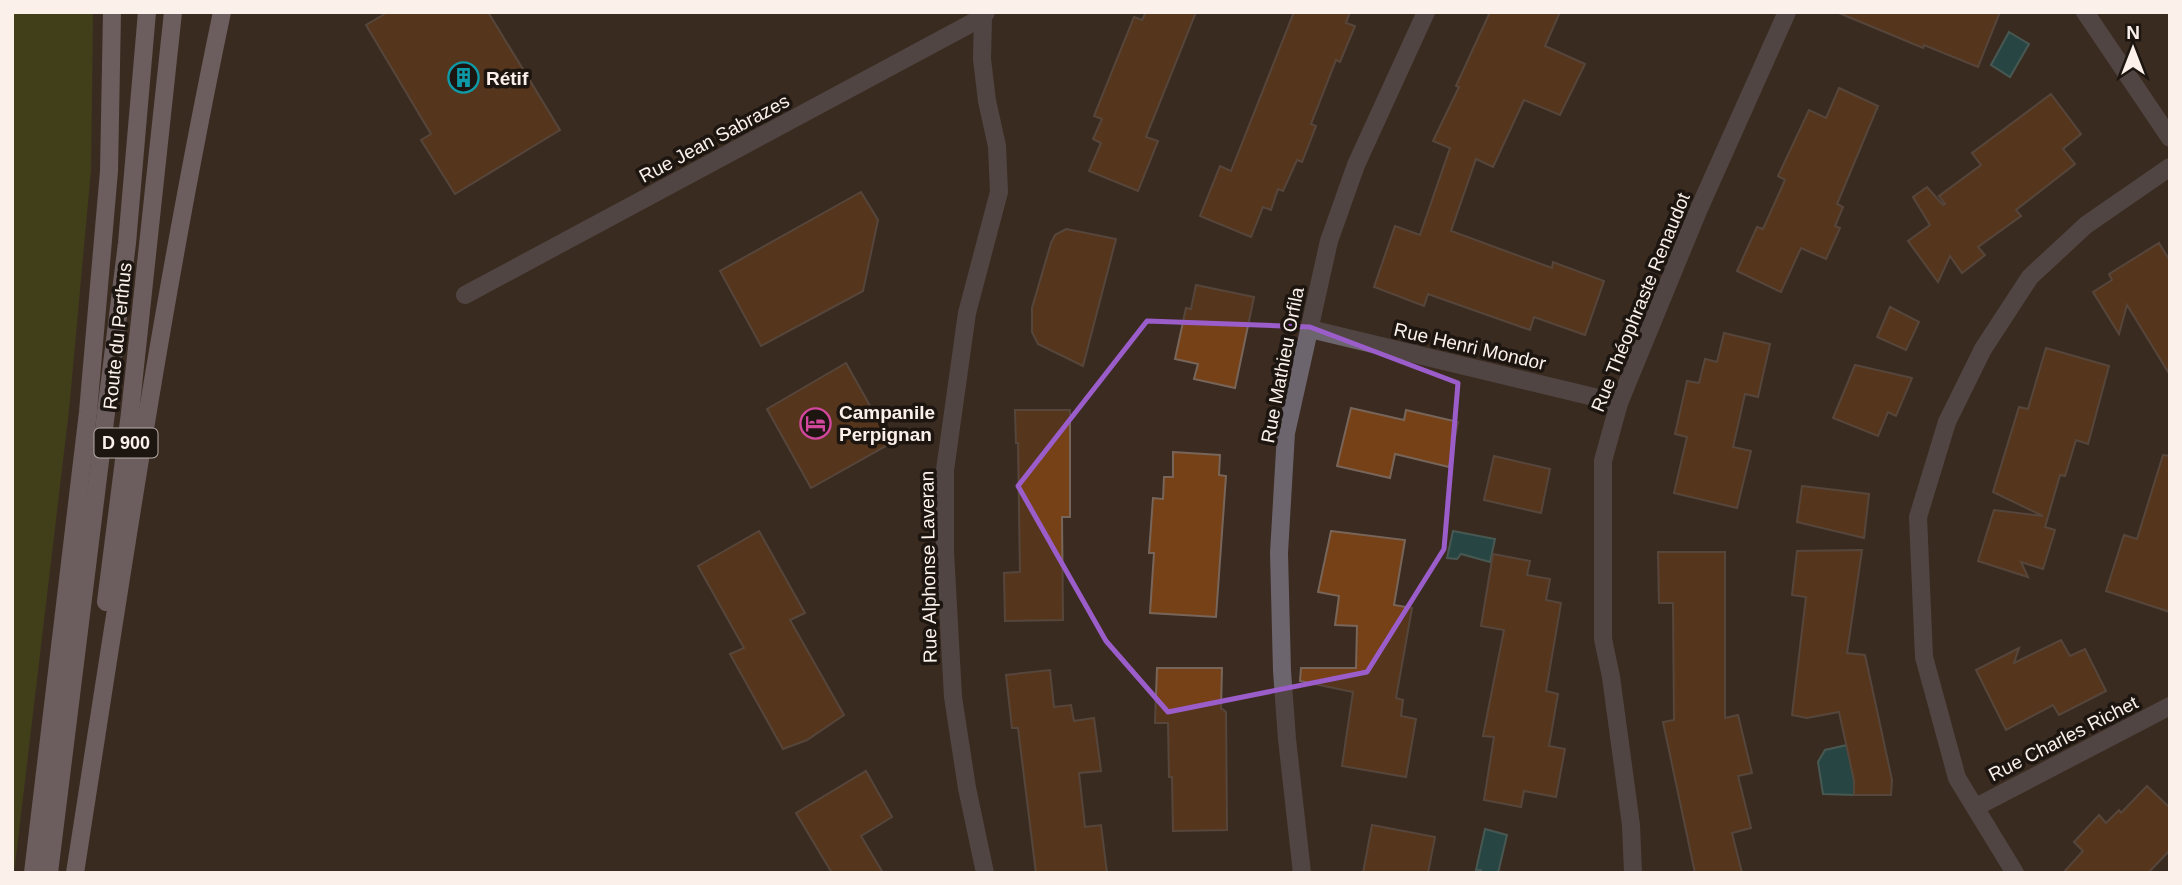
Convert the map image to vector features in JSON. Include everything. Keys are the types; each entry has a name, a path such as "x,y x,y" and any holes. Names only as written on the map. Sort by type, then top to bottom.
{"main road":[{"path":"33,873 88,412 109,171 112,12"},
{"name":"Route du Perthus","path":"49,873 127,243 146,12"},
{"name":"Route du Perthus","path":"74,873 130,413 173,12"},
{"path":"74,873 191,158 222,12"}],"street":[{"name":"Rue Mathieu Orfila","path":"1302,873 1282,671 1279,554 1286,432 1329,241 1356,165 1426,12"},
{"name":"Rue Théophraste Renaudot","path":"1633,873 1631,825 1611,677 1602,639 1603,461 1619,403 1698,211 1787,12"},
{"path":"2085,12 2170,138"},
{"name":"Rue Jean Sabrazes","path":"465,295 984,15"},
{"name":"Rue Alphonse Laveran","path":"984,15 982,60 987,101 997,146 999,192 967,313 945,470 945,552 953,697 967,788 985,873"},
{"path":"2015,873 1957,778 1924,657 1918,517 1947,422 1983,349 2030,277 2086,225 2170,167"},
{"name":"Rue Henri Mondor","path":"1310,329 1619,403"},
{"name":"Rue Charles Richet","path":"1976,807 2170,706"}],"highlighted area":[{"path":"1147,321 1310,327 1458,383 1444,549 1367,672 1168,712 1106,641 1018,486"}],"green space":[{"path":"12,12 93,12 91,170 69,410 14,873"}],"water":[{"path":"2009,32 2029,44 2010,77 1991,65"},
{"path":"1453,531 1495,539 1490,562 1461,554 1457,559 1447,558"},
{"path":"1847,745 1854,795 1823,794 1818,762 1825,750"},
{"path":"1485,829 1507,835 1498,873 1481,873 1481,870 1476,870"}],"building":[{"name":"Rétif","path":"388,12 488,12 560,130 455,194 421,140 431,134 366,25"},
{"path":"1146,12 1196,12 1146,137 1158,141 1138,191 1089,171 1101,143 1093,139 1102,119 1094,116 1134,17 1142,20"},
{"path":"1294,12 1350,12 1346,23 1355,26 1340,62 1336,60 1311,124 1316,126 1302,162 1297,160 1283,191 1278,189 1271,210 1263,207 1251,237 1200,216 1220,166 1231,171"},
{"path":"1490,12 1560,12 1545,46 1585,64 1560,115 1524,100 1493,167 1476,159 1451,231 1552,268 1553,262 1604,281 1585,335 1534,317 1530,330 1428,294 1424,306 1374,287 1395,226 1420,235 1450,148 1433,141"},
{"path":"2000,12 1978,67 1924,45 1923,48 1839,13"},
{"path":"1839,88 1878,106 1837,204 1843,207 1835,226 1840,228 1826,259 1801,248 1781,292 1737,271 1757,227 1763,229 1785,180 1778,176 1809,110 1826,118"},
{"path":"2051,94 2081,134 2063,149 2075,164 2016,210 2021,216 1978,247 1985,255 1962,273 1950,256 1938,282 1908,241 1930,225 1913,197 1927,187 1943,205 1945,204 1939,196 1981,165 1972,153"},
{"path":"861,192 878,220 863,291 761,346 720,271"},
{"path":"1066,229 1116,239 1083,366 1038,344 1032,332 1032,308 1051,243 1055,235"},
{"path":"2159,243 2170,261 2170,375 2127,305 2119,334 2093,292 2112,280 2109,274"},
{"path":"1196,285 1254,297 1235,388 1194,379 1198,364 1175,359 1186,308 1191,309"},
{"path":"1890,307 1919,322 1906,350 1877,337"},
{"path":"1724,333 1770,344 1758,397 1745,394 1733,447 1751,451 1737,508 1674,493 1687,437 1675,434 1687,381 1699,383 1705,359 1717,362"},
{"path":"2046,348 2109,366 2088,444 2076,440 2065,476 2060,475 2045,527 2055,530 2043,569 2021,562 2028,577 1978,561 1994,510 2043,516 1993,492 2019,407 2028,409"},
{"path":"846,363 891,443 811,488 767,409"},
{"path":"1855,365 1912,378 1896,416 1888,412 1878,436 1833,418"},
{"path":"1351,408 1404,420 1406,410 1458,422 1449,467 1395,454 1390,478 1337,466"},
{"path":"1015,410 1070,410 1070,517 1062,517 1063,620 1005,621 1004,573 1020,572"},
{"path":"1173,452 1220,455 1219,475 1226,476 1216,617 1150,613 1154,553 1149,553 1153,498 1163,499 1164,477 1173,477"},
{"path":"2163,455 2170,456 2170,612 2106,591 2124,535 2137,539"},
{"path":"1494,456 1550,469 1541,513 1484,500"},
{"path":"1802,486 1869,494 1864,538 1797,522"},
{"path":"759,531 805,613 790,620 844,715 807,740 783,749 730,654 744,648 698,566"},
{"path":"1331,531 1405,540 1394,605 1412,608 1396,698 1403,700 1401,716 1416,719 1406,777 1342,766 1353,692 1300,681 1301,668 1356,668 1357,626 1335,625 1339,596 1318,592"},
{"path":"1862,550 1847,653 1865,655 1892,780 1891,795 1854,795 1854,780 1839,712 1807,718 1792,715 1806,597 1792,595 1797,551"},
{"path":"1658,552 1725,552 1725,718 1738,715 1752,773 1738,776 1751,828 1732,833 1742,873 1695,873 1663,722 1674,720 1673,603 1659,603"},
{"path":"1493,554 1530,561 1527,575 1550,579 1546,600 1561,603 1546,691 1558,694 1549,746 1565,749 1556,797 1524,791 1521,807 1484,800 1494,737 1483,736 1504,630 1481,626"},
{"path":"2061,640 2070,656 2085,649 2106,691 2059,715 2053,705 2006,730 1976,670 2019,648 2014,663"},
{"path":"1157,668 1222,668 1221,708 1226,712 1227,830 1173,831 1168,723 1155,723"},
{"path":"1050,670 1054,707 1071,705 1074,721 1094,718 1101,771 1079,773 1085,827 1101,825 1107,873 1036,873 1018,728 1012,728 1006,675"},
{"path":"866,771 892,817 861,836 883,873 832,873 796,813"},
{"path":"2147,786 2170,808 2170,850 2148,873 2063,873 2083,851 2074,842 2099,815 2106,823 2119,810 2121,813"},
{"path":"1372,825 1435,837 1428,873 1363,873"}],"place":[{"name":"Rétif","path":"463,78"},
{"name":"Campanile Perpignan","path":"816,423"}]}
